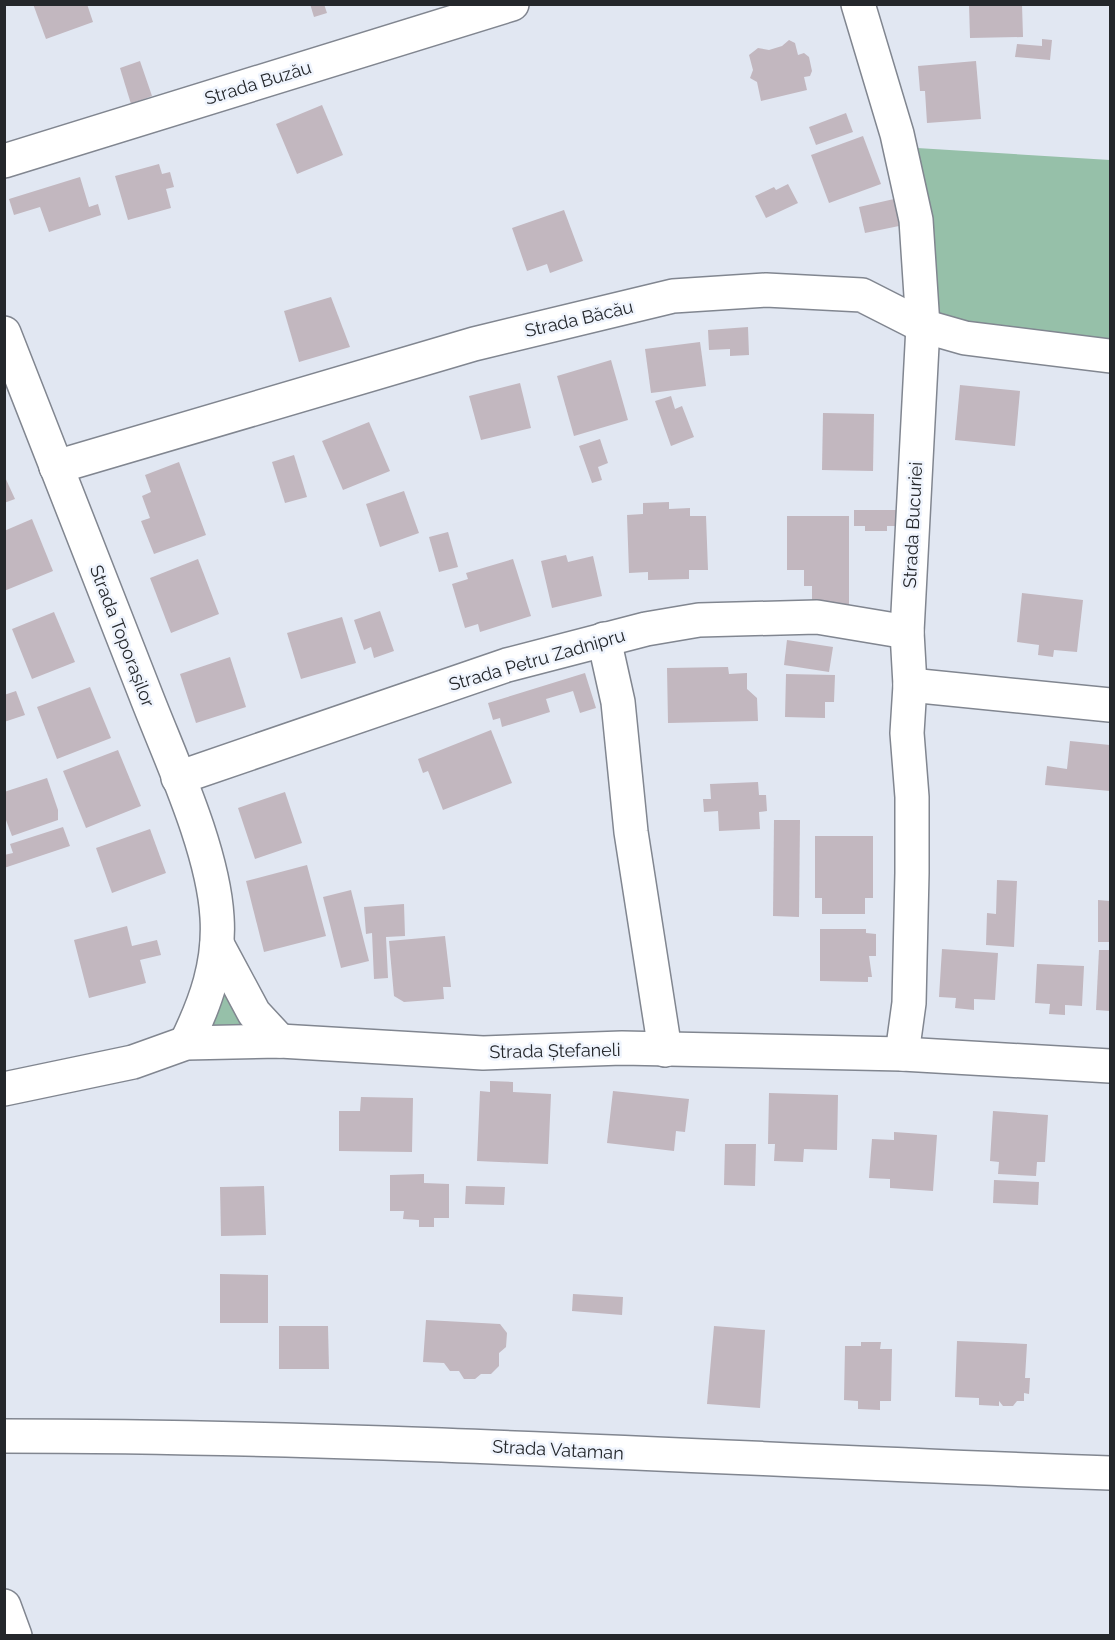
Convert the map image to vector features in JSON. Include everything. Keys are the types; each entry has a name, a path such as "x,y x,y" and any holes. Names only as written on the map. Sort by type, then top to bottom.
{"street":[{"name":"Strada Buzău","path":"4,161 512,4"},
{"name":"Strada Bucuriei","path":"858,4 897,134 916,220 923,326 908,632 910,686 907,733 912,797 912,873 909,1003 902,1054"},
{"name":"Strada Băcău","path":"56,466 474,344 673,296 766,290 862,295 923,326 965,338 1110,356"},
{"name":"Strada Toporașilor","path":"4,333 178,778 209,868 217,916 217,955 205,1005 186,1043"},
{"name":"Strada Petru Zadnipru","path":"178,778 507,666 646,628 699,620 817,617 908,632"},
{"path":"604,639 618,702 631,832 665,1050"},
{"path":"910,686 1110,705"},
{"name":"Strada Toporașilor","path":"217,944 254,1013 280,1041"},
{"name":"Strada Ștefaneli","path":"4,1089 133,1062 186,1043 280,1041 483,1053 665,1050 902,1054 1110,1066"},
{"name":"Strada Vataman","path":"4,1436 135,1436 380,1442 1110,1473"},
{"path":"4,1606 15,1635"}],"green space":[{"path":"917,148 1110,160 1110,342 936,317 914,156"},
{"path":"220,980 260,1026 199,1029"}],"building":[{"path":"33,4 87,4 93,22 46,39"},
{"path":"310,4 324,4 327,13 314,17"},
{"path":"969,4 1022,4 1023,37 970,38"},
{"path":"1042,39 1052,40 1050,60 1015,57 1017,44 1042,46"},
{"path":"789,40 795,43 798,55 804,53 809,57 812,71 810,76 804,77 807,90 761,101 757,82 750,78 753,70 749,55 758,48 769,50 782,46"},
{"path":"140,61 152,96 131,104 120,68"},
{"path":"976,61 981,119 927,123 925,91 920,91 918,66"},
{"path":"322,105 343,155 297,174 276,124"},
{"path":"846,113 853,132 816,145 809,127"},
{"path":"863,136 881,184 829,203 811,155"},
{"path":"159,164 162,174 170,172 174,187 166,189 171,208 128,220 115,176"},
{"path":"80,177 89,207 98,204 101,215 49,232 40,207 14,215 9,199"},
{"path":"788,184 798,203 766,218 755,196 774,187 776,190"},
{"path":"894,199 899,226 865,233 859,207"},
{"path":"564,210 583,261 550,273 547,264 527,271 512,228"},
{"path":"331,297 350,347 299,362 284,311"},
{"path":"748,327 749,355 730,356 730,349 709,350 708,330"},
{"path":"700,342 706,386 651,393 645,349"},
{"path":"611,360 628,420 574,436 557,376"},
{"path":"520,383 531,428 481,440 469,396"},
{"path":"960,385 1020,391 1015,446 955,440"},
{"path":"671,396 675,409 682,406 694,437 671,446 655,401"},
{"path":"823,413 874,414 873,471 822,470"},
{"path":"369,422 390,471 343,490 322,441"},
{"path":"600,439 608,463 598,467 602,480 592,483 579,446"},
{"path":"294,455 307,497 285,503 272,462"},
{"path":"179,462 206,535 154,554 141,521 150,518 142,496 151,492 145,475"},
{"path":"4,475 15,499 4,503"},
{"path":"404,491 419,533 380,547 366,504"},
{"path":"669,502 669,509 690,508 690,516 706,516 708,570 689,570 689,579 648,580 648,572 629,573 627,515 643,514 643,503"},
{"path":"854,510 902,510 902,526 887,526 887,531 865,531 865,526 854,526"},
{"path":"787,516 849,516 849,604 812,604 812,586 804,586 804,570 787,570"},
{"path":"32,519 53,571 4,591 4,531"},
{"path":"448,532 458,567 439,572 429,537"},
{"path":"566,555 568,562 593,556 602,596 552,608 541,561"},
{"path":"198,559 219,614 171,633 150,578"},
{"path":"513,559 531,616 480,632 478,624 465,628 452,584 468,579 466,573"},
{"path":"1022,593 1083,600 1077,652 1054,650 1053,657 1038,655 1039,645 1017,642"},
{"path":"380,611 394,651 374,658 371,647 364,650 354,620"},
{"path":"54,612 75,662 32,679 12,629"},
{"path":"342,617 356,663 301,679 287,633"},
{"path":"787,640 833,647 829,672 784,665"},
{"path":"230,657 246,707 196,723 180,674"},
{"path":"728,667 729,674 747,673 747,689 757,698 758,721 668,723 667,668"},
{"path":"585,673 596,708 580,713 573,691 546,699 550,712 502,727 500,718 493,720 488,703"},
{"path":"786,674 835,675 834,702 825,702 825,718 785,717"},
{"path":"90,687 111,738 57,759 37,707"},
{"path":"16,691 25,715 4,722 4,695"},
{"path":"491,730 512,783 443,810 428,771 423,773 418,759"},
{"path":"1070,741 1110,745 1110,791 1045,785 1047,766 1067,769"},
{"path":"118,750 141,806 86,828 63,771"},
{"path":"47,778 58,810 58,820 12,836 4,815 4,792"},
{"path":"758,782 759,795 766,795 767,811 759,812 760,829 719,831 718,811 704,812 703,799 711,799 710,784"},
{"path":"285,792 302,843 255,859 238,808"},
{"path":"774,820 800,820 799,917 773,916"},
{"path":"63,827 70,846 4,868 4,855 13,853 10,844"},
{"path":"150,829 166,873 112,893 96,848"},
{"path":"815,836 873,836 873,898 865,898 865,914 822,914 822,898 815,898"},
{"path":"307,865 326,936 264,952 246,881"},
{"path":"997,880 1017,881 1014,947 986,945 987,913 996,914"},
{"path":"351,890 369,961 341,968 323,897"},
{"path":"1098,900 1110,901 1110,942 1098,942"},
{"path":"404,904 405,936 386,937 388,978 374,979 372,933 366,934 364,907"},
{"path":"127,926 132,946 157,940 161,955 140,960 146,983 89,998 74,940"},
{"path":"820,929 866,929 866,933 876,934 876,956 869,956 872,977 868,977 868,982 820,981"},
{"path":"445,936 451,987 443,987 444,999 404,1002 394,996 389,941"},
{"path":"942,949 998,953 995,1000 974,999 974,1010 955,1008 956,998 939,997"},
{"path":"1099,950 1110,950 1110,1011 1096,1010"},
{"path":"1037,964 1084,966 1082,1006 1065,1005 1065,1015 1049,1014 1050,1004 1035,1003"},
{"path":"490,1081 513,1082 513,1092 551,1094 548,1164 477,1161 480,1091 490,1092"},
{"path":"613,1091 689,1099 685,1132 676,1131 674,1151 607,1143"},
{"path":"769,1093 838,1095 837,1150 804,1149 803,1162 774,1161 775,1144 768,1144"},
{"path":"361,1097 413,1098 412,1152 339,1151 339,1111 360,1111"},
{"path":"993,1111 1048,1115 1045,1162 1037,1162 1036,1176 998,1174 999,1162 990,1161"},
{"path":"894,1132 937,1135 933,1191 890,1188 890,1179 869,1178 872,1139 894,1140"},
{"path":"725,1144 756,1144 755,1186 724,1185"},
{"path":"424,1174 424,1183 449,1184 449,1218 434,1218 434,1227 419,1227 419,1220 403,1219 404,1211 390,1211 390,1175"},
{"path":"994,1180 1039,1182 1038,1205 993,1203"},
{"path":"264,1186 266,1235 221,1236 220,1187"},
{"path":"466,1186 505,1187 504,1205 465,1204"},
{"path":"220,1274 268,1275 268,1323 220,1323"},
{"path":"573,1294 623,1297 622,1315 572,1311"},
{"path":"426,1320 500,1324 507,1333 506,1347 499,1353 499,1366 491,1374 481,1374 475,1379 464,1379 459,1371 450,1371 444,1363 423,1362"},
{"path":"279,1326 328,1326 329,1369 279,1369"},
{"path":"714,1326 765,1330 760,1408 707,1404"},
{"path":"957,1341 1027,1344 1025,1378 1030,1378 1029,1394 1024,1393 1024,1401 1017,1401 1013,1406 1003,1406 999,1401 999,1406 979,1405 979,1398 955,1397"},
{"path":"861,1342 881,1342 880,1349 892,1349 891,1401 880,1401 880,1410 858,1409 858,1401 844,1400 845,1346 861,1346"}]}
